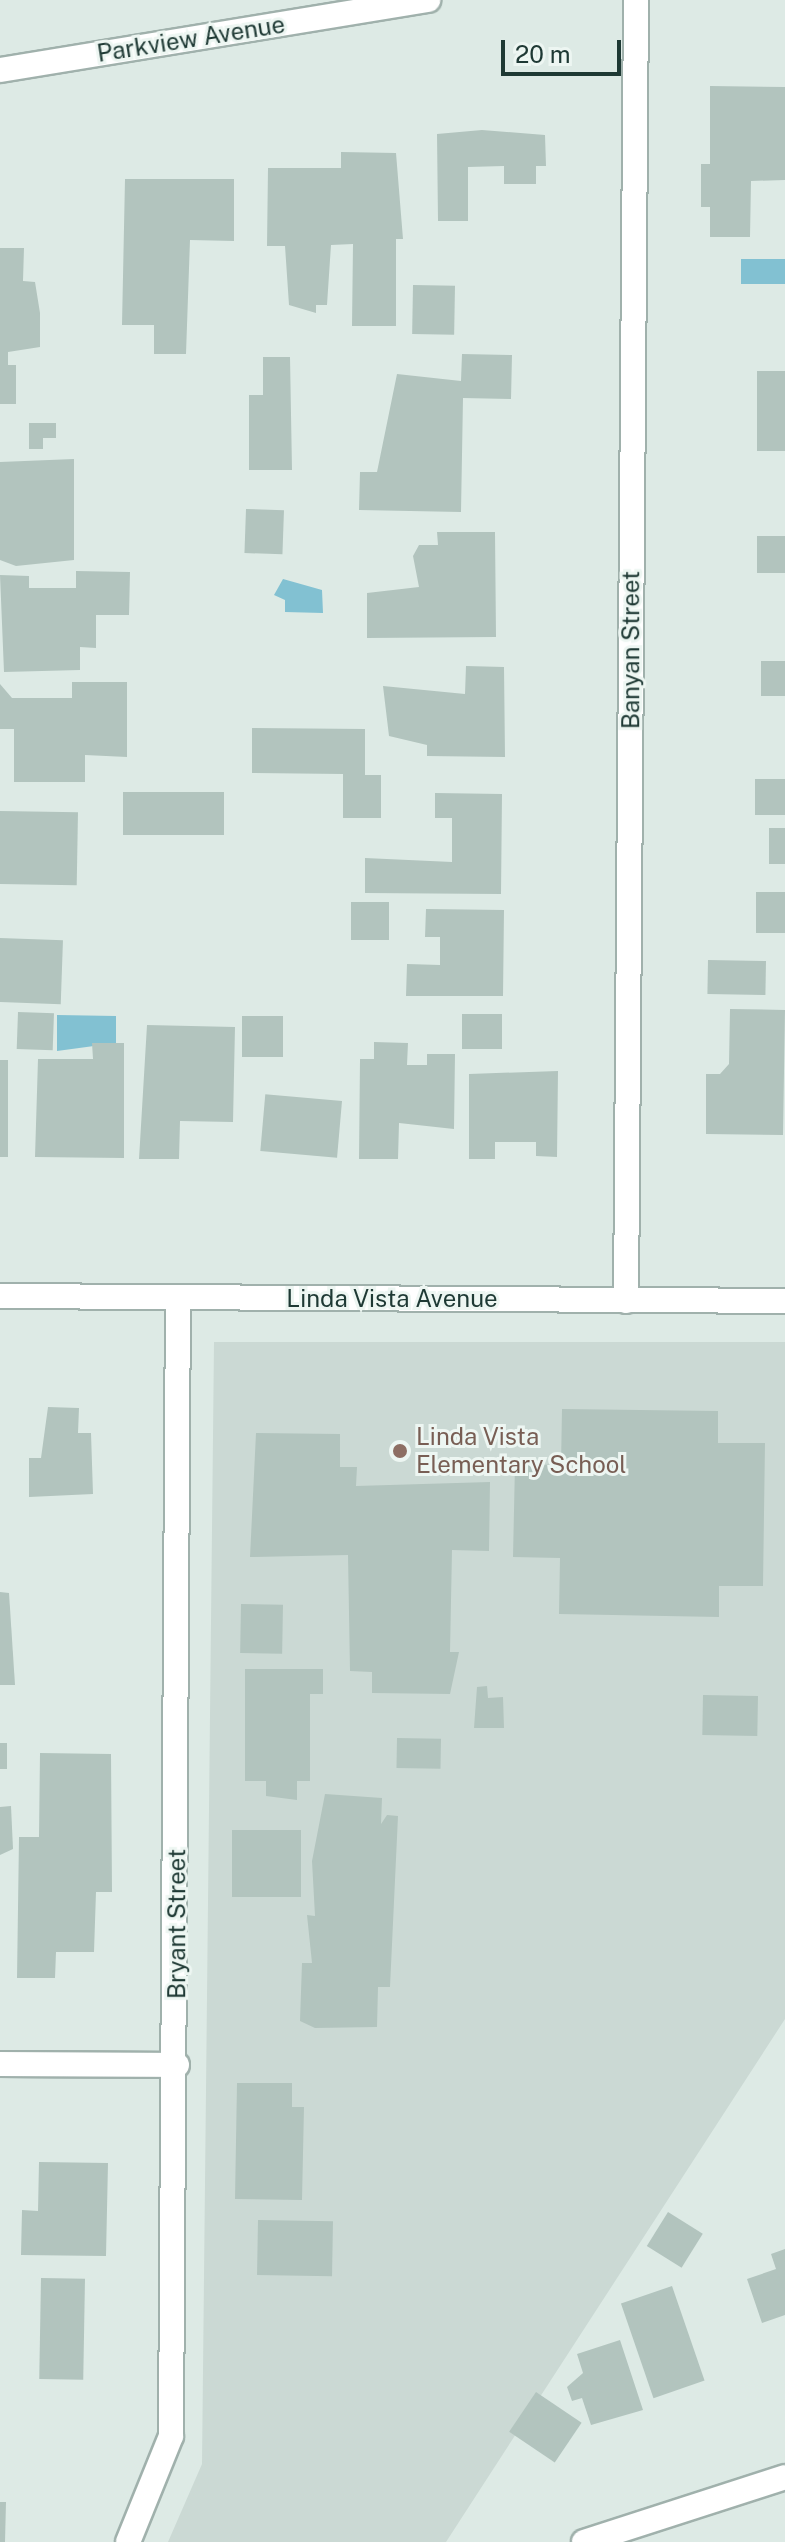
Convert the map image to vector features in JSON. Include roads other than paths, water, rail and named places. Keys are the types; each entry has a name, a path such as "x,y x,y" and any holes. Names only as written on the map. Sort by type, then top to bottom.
{"street":[{"name":"Parkview Avenue","path":"0,70 428,0"},
{"name":"Banyan Street","path":"626,1301 636,0"},
{"name":"Linda Vista Avenue","path":"0,1296 785,1301"},
{"name":"Bryant Street","path":"128,2542 171,2436 177,2065 178,1297"},
{"path":"0,2064 177,2065"},
{"path":"584,2542 785,2477"}],"water":[{"path":"741,259 785,259 785,284 741,284"},
{"path":"283,579 322,590 323,613 285,612 285,600 274,595"},
{"path":"57,1015 116,1016 116,1043 57,1051"}],"place":[{"name":"Linda Vista Elementary School","path":"400,1451"}]}
